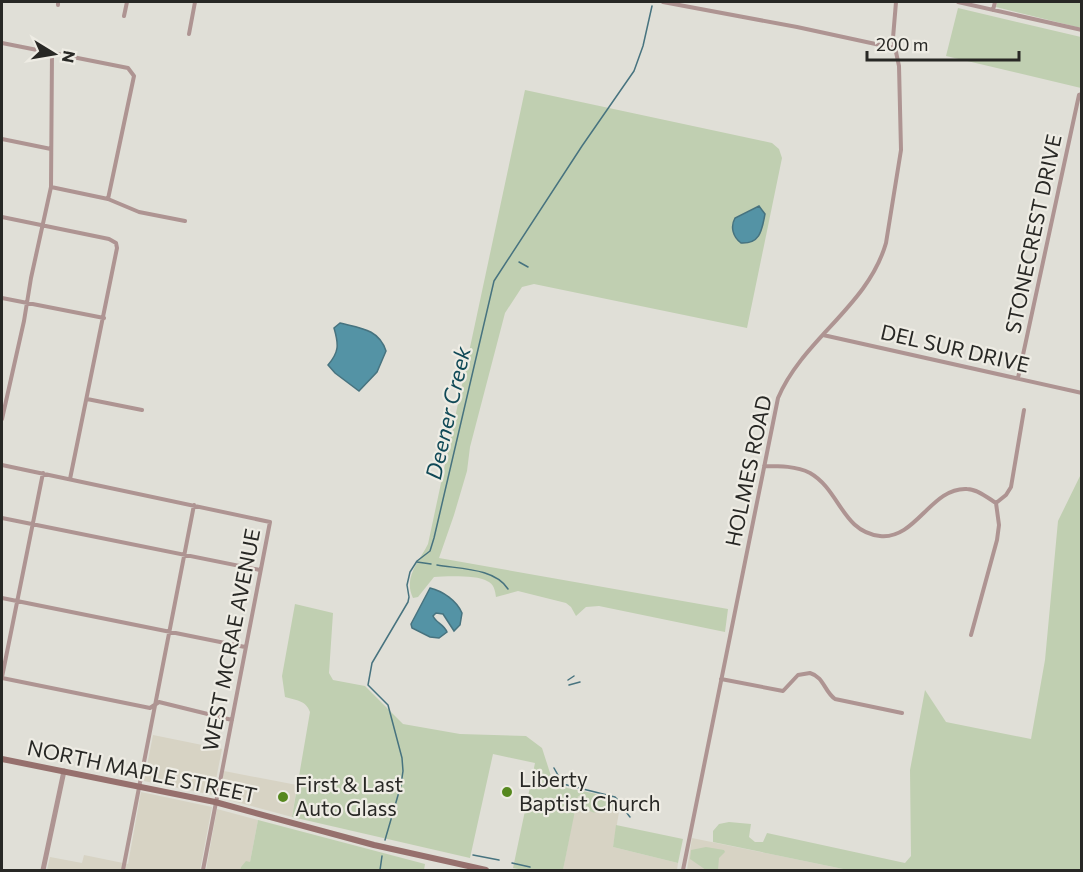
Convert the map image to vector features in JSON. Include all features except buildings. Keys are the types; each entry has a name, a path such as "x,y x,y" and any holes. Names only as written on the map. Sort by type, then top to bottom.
{"main road":[{"name":"NORTH MAPLE STREET","path":"2,759 215,802 374,845 486,870"}],"street":[{"path":"124,16 127,2"},
{"path":"189,34 195,2"},
{"path":"663,2 894,48"},
{"name":"HOLMES ROAD","path":"683,870 778,398 786,379 868,282 884,253 901,140 898,66 893,28 896,2"},
{"path":"958,2 1082,30"},
{"path":"993,10 995,2"},
{"path":"2,43 128,68 134,76 108,199"},
{"path":"2,419 51,187 52,53"},
{"name":"STONECREST DRIVE","path":"1018,378 1080,95"},
{"path":"2,139 51,149"},
{"path":"51,187 108,199 140,212 185,221"},
{"path":"2,217 109,239 116,243 117,254 70,479"},
{"path":"2,298 104,318"},
{"name":"DEL SUR DRIVE","path":"823,335 1082,393"},
{"path":"87,399 142,410"},
{"path":"996,503 1006,495 1011,487 1024,410"},
{"path":"2,465 194,505 123,870"},
{"path":"765,466 794,468 812,474 831,492 857,528 871,535 883,537 894,535 905,529 942,498 957,490 972,490 996,503"},
{"path":"43,473 2,678 150,708 159,702 232,720"},
{"path":"971,635 997,540 999,525 996,503"},
{"name":"WEST MCRAE AVENUE","path":"194,505 270,522 203,870"},
{"path":"2,518 260,570"},
{"path":"2,598 245,647"},
{"path":"721,679 783,691 798,675 810,672 820,678 830,696 835,699 902,713"},
{"path":"43,870 64,771"}],"shaded area":[{"path":"153,735 222,749 213,795 144,781"},
{"path":"224,771 297,785 292,817 218,797"},
{"path":"141,792 212,807 200,870 47,870 50,857 82,863 84,855 128,864"},
{"path":"577,797 620,806 613,847 678,863 677,870 563,870"},
{"path":"217,809 258,820 250,862 240,870 206,870"},
{"path":"692,838 848,870 687,870"}],"green space":[{"path":"997,2 1081,2 1081,28 996,7"},
{"path":"958,8 1081,37 1081,88 946,56"},
{"path":"525,90 772,143 779,149 782,158 747,328 534,284 522,287 505,313 470,447 467,471 439,558 728,609 725,632 599,606 586,607 576,616 566,603 518,591 496,597 494,588 489,582 469,577 434,577 418,597 413,598 410,590 411,576 428,544"},
{"path":"1081,474 1081,870 848,870 713,842 713,831 719,824 729,822 751,824 749,837 755,842 763,842 767,833 905,863 911,856 910,770 925,690 946,722 1031,739 1045,660 1058,521"},
{"path":"295,604 333,613 329,673 333,680 365,686 403,724 460,734 526,736 542,748 551,776 567,788 607,796 617,802 618,811 615,812 610,807 592,812 579,806 578,796 563,870 513,868 535,763 493,754 470,858 292,817 310,712 303,703 285,697 282,676"},
{"path":"258,820 425,864 424,870 240,870 246,861 250,862"},
{"path":"616,825 683,839 678,863 613,847"},
{"path":"706,847 724,850 725,852 719,858 718,870 706,870 690,859 691,850"}],"water":[{"path":"759,206 765,214 759,234 753,241 741,243 733,232 735,218"},
{"path":"340,323 374,334 386,351 377,372 359,391 328,365 337,348 334,328"},
{"path":"430,588 449,597 462,613 460,625 454,631 443,614 436,613 433,616 447,632 439,638 430,637 412,628 411,624"}],"waterway":[{"name":"Deener Creek","path":"385,840 403,771 402,758 388,705 368,685 372,663 408,602 407,585 410,572 417,561 430,551 494,281 634,71 643,46 652,6"},
{"path":"519,262 528,267"},
{"path":"417,562 431,564"},
{"path":"437,565 486,573 502,582 508,589"},
{"path":"568,680 574,676"},
{"path":"569,685 580,682"},
{"path":"554,768 563,784 615,797 630,817"},
{"path":"473,855 499,860"},
{"name":"Deener Creek","path":"380,870 382,856"},
{"path":"512,863 530,867"}],"place":[{"name":"Liberty Baptist Church","path":"507,792"},
{"name":"First & Last Auto Glass","path":"283,797"}]}
